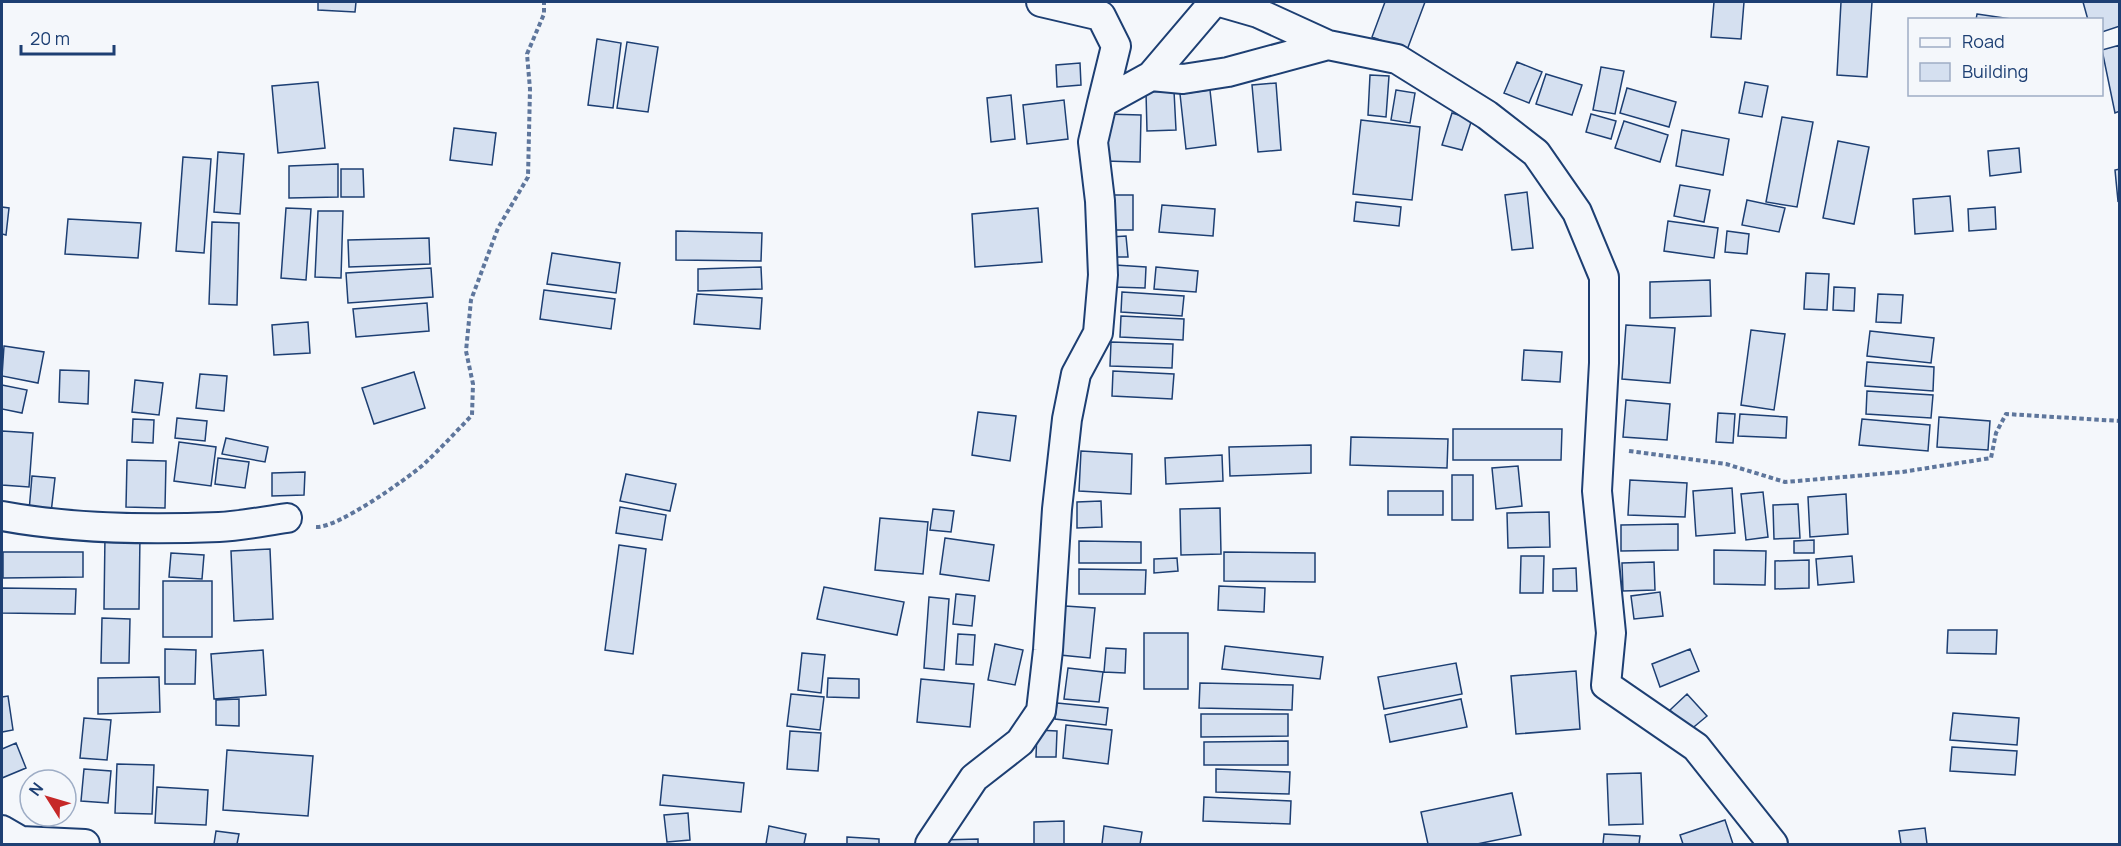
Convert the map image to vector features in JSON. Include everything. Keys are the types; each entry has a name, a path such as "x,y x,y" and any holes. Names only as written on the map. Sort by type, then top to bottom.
{"street":[{"path":"930,844 974,778 1020,742 1041,711 1048,650 1057,509 1067,419 1076,374 1098,333 1102,275 1100,201 1093,142 1116,46 1101,16 1041,2"},
{"path":"1102,103 1151,76 1214,2"},
{"path":"1220,2 1258,13 1328,45 1397,59 1487,115 1536,153 1576,212 1604,277 1604,363 1597,491 1611,633 1606,686 1696,747 1773,844"},
{"path":"1151,76 1183,79 1228,72 1328,45"},
{"path":"2,516 36,522 140,528 221,527 287,518"},
{"path":"2,830 21,841 85,844"}],"path":[{"path":"287,518 302,526 322,527 352,514 422,466 472,415 473,384 466,351 471,300 498,228 528,177 530,89 527,54 544,14 543,2"},
{"path":"1601,447 1726,464 1785,482 1902,472 1991,458 1996,433 2006,414 2120,421"}],"building":[{"path":"318,2 356,2 355,12 318,10"},
{"path":"1385,2 1425,2 1407,50 1372,37"},
{"path":"1714,2 1744,2 1741,39 1711,37"},
{"path":"1841,2 1872,2 1867,77 1837,75"},
{"path":"2083,2 2119,2 2120,26 2103,32 2103,18 2087,18"},
{"path":"1977,14 2004,18 1976,18"},
{"path":"597,39 621,43 613,108 588,105"},
{"path":"627,42 658,47 648,112 617,108"},
{"path":"2120,45 2120,111 2115,113 2103,55 2103,50"},
{"path":"1517,62 1542,72 1529,103 1504,93"},
{"path":"1080,63 1081,85 1057,87 1056,65"},
{"path":"1601,67 1624,71 1615,114 1593,110"},
{"path":"1546,74 1582,85 1572,115 1536,104"},
{"path":"1370,75 1389,76 1386,117 1368,115"},
{"path":"318,82 325,148 278,153 272,86"},
{"path":"1745,82 1768,86 1762,117 1739,113"},
{"path":"1276,83 1281,150 1258,152 1252,85"},
{"path":"1627,88 1676,102 1669,127 1620,113"},
{"path":"1210,90 1216,145 1186,149 1180,94"},
{"path":"1396,90 1415,93 1410,123 1391,120"},
{"path":"1174,91 1176,130 1147,131 1146,92"},
{"path":"1011,95 1015,139 991,142 987,98"},
{"path":"1064,100 1068,139 1027,144 1023,105"},
{"path":"1452,113 1472,119 1462,150 1442,145"},
{"path":"1105,114 1141,115 1140,162 1104,161"},
{"path":"1591,114 1616,121 1611,139 1586,132"},
{"path":"1782,117 1813,122 1797,207 1766,202"},
{"path":"1361,120 1420,127 1412,200 1353,194"},
{"path":"1624,121 1668,135 1660,162 1615,148"},
{"path":"454,128 496,133 492,165 450,160"},
{"path":"1682,130 1729,139 1723,175 1676,166"},
{"path":"1838,141 1869,147 1854,224 1823,218"},
{"path":"2019,148 2021,172 1990,176 1988,151"},
{"path":"218,152 244,154 240,214 214,212"},
{"path":"183,157 211,159 204,253 176,251"},
{"path":"338,164 338,197 289,198 289,166"},
{"path":"341,169 363,169 364,197 341,197"},
{"path":"2120,169 2120,200 2118,201 2115,170"},
{"path":"1680,185 1710,190 1704,222 1674,216"},
{"path":"1527,192 1533,248 1512,250 1505,195"},
{"path":"1107,195 1133,195 1133,230 1107,230"},
{"path":"1950,196 1953,231 1915,234 1913,199"},
{"path":"1747,200 1785,208 1779,232 1742,225"},
{"path":"1356,202 1401,207 1399,226 1354,221"},
{"path":"1162,205 1215,209 1213,236 1159,232"},
{"path":"2,207 9,208 6,235 2,234"},
{"path":"1995,207 1996,229 1969,231 1968,209"},
{"path":"286,208 311,209 306,280 281,278"},
{"path":"1038,208 1042,262 975,267 972,214"},
{"path":"318,211 343,211 341,278 315,277"},
{"path":"68,219 141,223 138,258 65,254"},
{"path":"1668,221 1718,228 1714,258 1664,251"},
{"path":"212,222 239,223 237,305 209,304"},
{"path":"676,231 762,233 761,261 676,260"},
{"path":"1727,231 1749,234 1747,254 1725,252"},
{"path":"1126,236 1128,257 1111,257 1110,237"},
{"path":"429,238 430,264 349,267 348,240"},
{"path":"552,253 620,263 616,293 547,284"},
{"path":"1115,265 1146,267 1145,288 1114,287"},
{"path":"761,267 762,289 698,291 698,269"},
{"path":"1156,267 1198,271 1196,292 1154,289"},
{"path":"431,268 433,297 348,303 346,273"},
{"path":"1806,273 1829,274 1827,310 1804,309"},
{"path":"1710,280 1711,316 1650,318 1650,282"},
{"path":"1834,287 1855,288 1854,311 1833,310"},
{"path":"544,290 615,299 611,329 540,319"},
{"path":"1122,292 1184,296 1182,316 1121,312"},
{"path":"697,294 762,298 760,329 694,324"},
{"path":"1878,294 1903,295 1901,323 1876,322"},
{"path":"427,303 429,331 356,337 353,309"},
{"path":"1121,316 1184,319 1183,340 1120,337"},
{"path":"308,322 310,353 274,355 272,325"},
{"path":"1626,325 1675,328 1670,383 1622,379"},
{"path":"1751,330 1785,334 1774,410 1741,405"},
{"path":"1870,331 1934,338 1931,363 1867,356"},
{"path":"1111,342 1173,344 1172,368 1110,366"},
{"path":"4,346 44,352 38,383 2,376"},
{"path":"1524,350 1562,352 1560,382 1522,380"},
{"path":"1867,362 1934,367 1933,391 1865,386"},
{"path":"60,370 89,371 88,404 59,402"},
{"path":"1113,371 1174,374 1172,399 1112,396"},
{"path":"414,372 425,408 374,424 362,388"},
{"path":"200,374 227,376 224,411 196,408"},
{"path":"135,380 163,383 159,415 132,412"},
{"path":"2,385 27,390 22,413 2,409"},
{"path":"1867,391 1933,395 1931,418 1866,414"},
{"path":"1626,400 1670,404 1667,440 1623,437"},
{"path":"978,412 1016,416 1010,461 972,455"},
{"path":"1718,413 1735,414 1733,443 1716,442"},
{"path":"1740,414 1787,417 1786,438 1738,436"},
{"path":"1939,417 1990,421 1988,450 1937,447"},
{"path":"177,418 207,421 205,441 175,438"},
{"path":"133,419 154,420 153,443 132,442"},
{"path":"1862,419 1930,425 1928,451 1859,445"},
{"path":"1453,429 1562,429 1561,460 1453,460"},
{"path":"2,431 33,433 29,487 2,485"},
{"path":"1351,437 1448,439 1447,468 1350,465"},
{"path":"226,438 268,447 265,462 222,454"},
{"path":"179,442 216,447 211,486 174,481"},
{"path":"1311,445 1311,473 1230,476 1229,447"},
{"path":"1081,451 1132,454 1131,494 1079,491"},
{"path":"1222,455 1223,481 1166,484 1165,458"},
{"path":"218,458 249,462 245,488 215,484"},
{"path":"127,460 166,461 165,508 126,507"},
{"path":"1518,466 1522,506 1496,509 1492,468"},
{"path":"305,472 304,495 272,496 272,473"},
{"path":"626,474 676,484 670,511 620,501"},
{"path":"1452,475 1473,475 1473,520 1452,520"},
{"path":"32,476 55,478 51,513 29,511"},
{"path":"1630,480 1687,483 1685,517 1628,515"},
{"path":"1732,488 1735,533 1696,536 1693,491"},
{"path":"1388,491 1443,491 1443,515 1388,515"},
{"path":"1763,492 1768,537 1746,540 1741,494"},
{"path":"1846,494 1848,534 1810,537 1808,497"},
{"path":"1101,501 1102,527 1077,528 1077,502"},
{"path":"1798,504 1800,538 1774,539 1773,505"},
{"path":"620,507 666,515 662,540 616,533"},
{"path":"1220,508 1221,554 1181,555 1180,509"},
{"path":"933,509 954,511 951,532 930,530"},
{"path":"1549,512 1550,547 1508,548 1507,513"},
{"path":"880,518 928,522 923,574 875,570"},
{"path":"1678,524 1678,550 1621,551 1621,525"},
{"path":"105,535 140,535 139,609 104,609"},
{"path":"945,538 994,545 989,581 940,574"},
{"path":"1814,540 1814,553 1794,553 1794,541"},
{"path":"1079,541 1141,542 1141,563 1079,563"},
{"path":"619,545 646,549 633,654 605,650"},
{"path":"270,549 273,619 234,621 231,551"},
{"path":"1714,550 1766,551 1765,585 1714,584"},
{"path":"3,552 83,552 83,577 3,578"},
{"path":"1224,552 1315,553 1315,582 1224,581"},
{"path":"171,553 204,555 202,579 169,577"},
{"path":"1521,556 1544,556 1543,593 1520,593"},
{"path":"1852,556 1854,582 1818,585 1816,559"},
{"path":"1177,558 1178,571 1154,573 1154,559"},
{"path":"1809,560 1809,588 1775,589 1775,561"},
{"path":"1654,562 1655,590 1623,591 1622,563"},
{"path":"1576,568 1577,591 1553,591 1553,569"},
{"path":"1079,569 1146,570 1145,594 1079,594"},
{"path":"163,581 212,581 212,637 163,637"},
{"path":"1219,586 1265,588 1264,612 1218,610"},
{"path":"824,587 904,602 897,635 817,619"},
{"path":"2,588 76,589 75,614 2,613"},
{"path":"1660,592 1663,616 1634,619 1631,596"},
{"path":"956,594 975,596 972,626 953,624"},
{"path":"929,597 949,599 944,670 924,668"},
{"path":"1065,606 1095,608 1090,658 1060,655"},
{"path":"102,618 130,619 129,663 101,663"},
{"path":"1948,630 1997,630 1996,654 1947,653"},
{"path":"1144,633 1188,633 1188,689 1144,689"},
{"path":"958,634 975,635 973,665 956,664"},
{"path":"995,644 1023,650 1015,685 988,680"},
{"path":"1225,646 1323,657 1320,679 1222,669"},
{"path":"1106,648 1126,649 1125,673 1104,672"},
{"path":"165,649 196,650 195,684 165,684"},
{"path":"1690,649 1699,671 1660,687 1652,664"},
{"path":"263,650 266,695 214,699 211,654"},
{"path":"802,653 825,655 821,693 798,690"},
{"path":"1456,663 1462,694 1384,709 1378,677"},
{"path":"1068,668 1103,672 1099,702 1064,699"},
{"path":"1576,671 1580,729 1516,734 1511,676"},
{"path":"159,677 160,712 98,714 98,678"},
{"path":"828,678 859,679 859,698 827,697"},
{"path":"921,679 974,684 970,727 917,722"},
{"path":"1200,683 1293,685 1292,710 1199,708"},
{"path":"791,694 824,697 820,730 787,726"},
{"path":"1687,694 1707,716 1689,731 1670,710"},
{"path":"8,696 13,730 2,732 2,697"},
{"path":"239,699 239,726 216,725 216,700"},
{"path":"1461,699 1467,727 1390,742 1385,715"},
{"path":"1057,703 1108,708 1106,725 1055,719"},
{"path":"1953,713 2019,718 2017,745 1950,740"},
{"path":"1201,714 1288,714 1288,736 1201,737"},
{"path":"84,718 111,720 107,760 80,758"},
{"path":"1066,725 1112,730 1108,764 1063,758"},
{"path":"1037,730 1057,731 1056,757 1036,757"},
{"path":"790,731 821,733 818,771 787,769"},
{"path":"1288,741 1288,765 1204,765 1204,742"},
{"path":"16,743 26,768 18,768 18,771 2,778 2,749"},
{"path":"1952,747 2017,751 2015,775 1950,771"},
{"path":"227,750 313,756 308,816 223,810"},
{"path":"117,764 154,765 152,814 115,813"},
{"path":"84,769 111,771 108,803 81,801"},
{"path":"1216,769 1290,772 1289,794 1216,792"},
{"path":"1641,773 1643,824 1609,825 1607,774"},
{"path":"663,775 744,783 741,812 660,805"},
{"path":"157,787 208,790 206,825 155,823"},
{"path":"1512,793 1521,835 1477,844 1428,844 1421,812"},
{"path":"1204,797 1291,801 1290,824 1203,821"},
{"path":"688,813 690,840 667,842 664,815"},
{"path":"1725,820 1733,844 1683,844 1680,835"},
{"path":"1064,821 1064,844 1034,844 1034,822"},
{"path":"769,826 806,834 804,844 766,844"},
{"path":"1104,826 1142,832 1140,844 1102,844"},
{"path":"1925,828 1927,844 1901,844 1899,831"},
{"path":"216,831 239,834 237,844 214,844"},
{"path":"1604,834 1640,836 1639,844 1603,844"},
{"path":"847,837 879,839 879,844 847,844"},
{"path":"978,839 978,844 941,844 941,840"}]}
